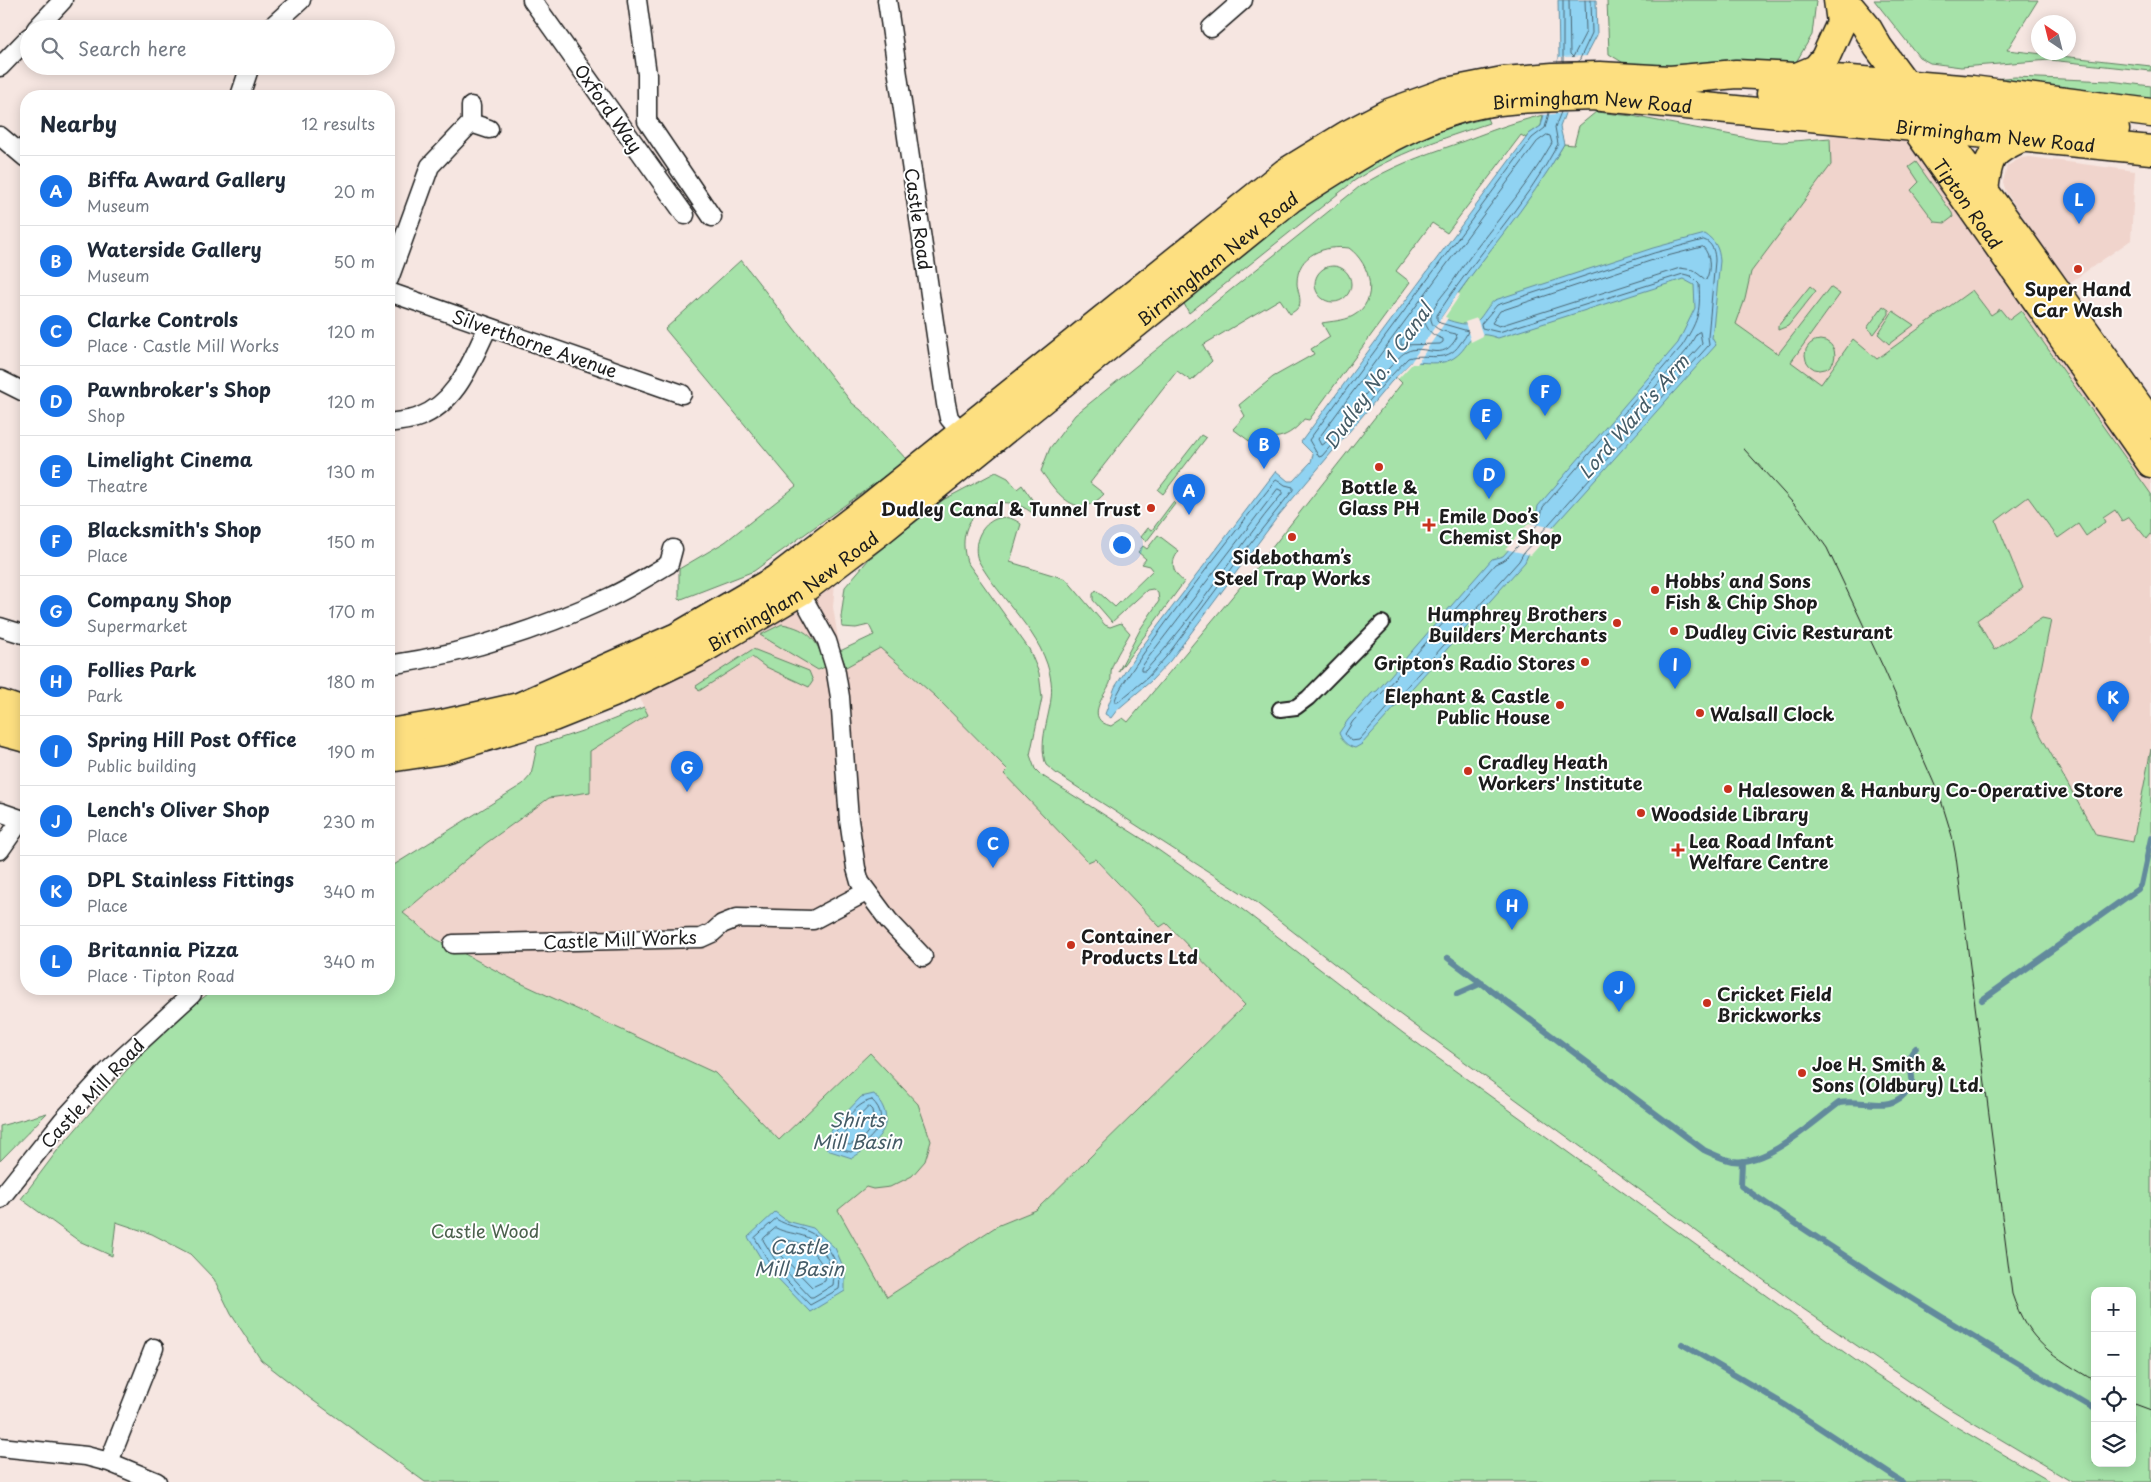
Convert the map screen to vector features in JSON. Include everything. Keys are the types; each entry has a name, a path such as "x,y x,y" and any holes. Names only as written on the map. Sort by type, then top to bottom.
{"main road":[{"path":"1797,77 1816,68 1825,58 1841,23 1838,0"},
{"name":"Tipton Road","path":"1844,0 1866,26 1911,105 2151,463"},
{"name":"Birmingham New Road","path":"395,732 443,724 519,707 677,637 794,582 962,433 1285,173 1347,135 1389,113 1448,92 1504,81 1550,87 1596,86 1736,74 1797,77 1911,105 2021,138 2151,150"},
{"path":"1670,80 1741,91 1854,102 1911,105 2122,130 2151,136"},
{"name":"Birmingham New Road","path":"1596,86 1911,105 1992,93 2151,113"},
{"name":"Birmingham New Road","path":"395,757 442,750 553,717 613,693 698,652 794,582 880,531 1291,198 1344,164 1434,117 1550,87"},
{"name":"Tipton Road","path":"1911,105 1984,191 2151,424"},
{"path":"1984,191 1986,172 1992,157 2000,148 2021,138"},
{"path":"0,704 20,711"},
{"path":"0,731 20,736"}],"street":[{"path":"44,20 63,0"},
{"path":"280,20 301,0"},
{"name":"Oxford Way","path":"532,0 685,216"},
{"path":"637,0 647,74 648,121 712,217"},
{"name":"Castle Road","path":"887,0 946,404 949,418 962,433"},
{"path":"1211,28 1243,0"},
{"path":"0,67 20,46"},
{"path":"242,90 247,75"},
{"path":"395,262 430,166 472,123 471,106"},
{"path":"472,123 489,129"},
{"path":"0,136 20,153"},
{"name":"Silverthorne Avenue","path":"395,294 682,394"},
{"path":"395,422 419,417 440,405 459,386 488,327"},
{"path":"0,380 20,390"},
{"path":"395,663 479,646 534,629 611,597 669,564 673,549"},
{"path":"794,582 827,641 835,667 840,697 845,775 856,868 860,882 888,921 923,957"},
{"path":"1280,709 1296,707 1308,698 1382,623"},
{"path":"0,626 20,633"},
{"path":"0,812 20,819"},
{"path":"0,850 20,825"},
{"name":"Castle Mill Works","path":"453,944 701,938 712,933 722,924 737,918 813,920 866,892"},
{"name":"Castle Mill Road","path":"0,1199 62,1120 107,1072 190,995"},
{"path":"108,1462 154,1348"},
{"path":"0,1447 86,1456 108,1462 157,1482"}],"shaded area":[{"path":"1831,99 1910,104 2151,441 2151,909 2132,1287 2094,1287 1736,324 1745,299 1751,272 1830,165","holes":["1842,480 2028,497 1995,521 2023,588 1977,619 2096,835 2104,836 1954,821"]},
{"path":"2030,157 2135,171 2131,240 2068,284 2006,192 2003,182 2007,166 2021,158"},
{"path":"835,582 833,607 840,651 880,647 935,696 1160,927 1166,923 1245,1005 1036,1210 997,1226 887,1297 838,1210 866,1187 925,1161 931,1141 870,1053 779,1140 715,1073 514,980 436,939 403,913 485,844 549,798 590,792 590,751 647,715 630,673"}],"green space":[{"path":"1607,0 1816,1 1812,35 1792,69 1638,72 1609,54"},
{"path":"1874,0 2038,0 2007,50 2031,53 2031,60 2050,60 1961,67 1930,63 1919,57"},
{"path":"2076,58 2151,66 2151,71 2050,60 2076,60"},
{"path":"2015,77 2110,81 2151,86 2151,103 1983,83 1992,79"},
{"path":"1596,112 1632,116 1758,140 1782,142 1830,138 1831,165 1751,272 1745,299 1736,324 1778,354 1830,287 1840,294 1791,362 1821,384 1853,339 1877,359 1972,290 1991,315 2000,309 2009,320 2021,311 2151,494 2151,534 2147,539 2129,517 2122,521 2115,510 2103,518 2105,522 2086,536 2078,524 2058,538 2028,497 1996,521 2023,588 1977,620 1994,650 2042,618 2051,620 2031,718 2096,835 2133,842 2151,749 2151,1482 2072,1482 1945,1406 1799,1306 1514,1098 1383,1002 1254,901 1057,774 1046,765 1043,744 1052,692 1047,664 1031,633 987,575 978,560 976,550 981,532 994,520 1002,518 1012,519 1021,524 1010,562 1066,579 1105,625 1110,627 1121,623 1130,633 1111,669 1110,683 1097,713 1103,723 1111,726 1123,718 1128,722 1256,568 1402,383 1396,377 1422,346 1473,273 1527,201 1564,144 1574,145 1579,126"},
{"path":"1543,115 1541,126 1526,138 1521,135 1447,233 1432,223 1396,271 1410,282 1309,420 1304,419 1293,430 1283,436 1262,439 1252,443 1233,429 1245,416 1239,405 1273,377 1314,354 1311,349 1330,337 1322,323 1349,318 1361,309 1367,301 1369,282 1367,273 1363,263 1349,248 1340,247 1322,250 1307,258 1298,273 1297,283 1300,303 1294,312 1290,314 1280,299 1203,345 1212,361 1191,381 1177,371 1090,483 1104,494 1094,502 1085,506 1068,502 1041,471 1050,448 1075,415 1359,187 1383,173 1418,158 1499,128"},
{"path":"1487,118 1489,123 1402,155 1354,181 1189,313 1182,300 1301,202 1396,149 1454,126"},
{"path":"1916,162 1952,213 1953,217 1945,223 1935,222 1911,190 1919,182 1909,167"},
{"path":"741,260 852,403 861,410 907,460 754,571 679,600 679,569 725,542 796,486 665,329"},
{"path":"1333,266 1340,267 1346,271 1350,277 1350,291 1346,297 1340,301 1333,302 1326,301 1320,297 1316,291 1315,284 1316,277 1320,271 1326,267"},
{"path":"1810,286 1816,291 1788,326 1778,330 1778,326"},
{"path":"1883,306 1889,310 1889,314 1874,334 1867,328"},
{"path":"1893,311 1914,325 1889,344 1878,334"},
{"path":"1820,340 1831,344 1835,355 1831,366 1820,370 1809,366 1805,355 1809,344"},
{"path":"1201,435 1206,438 1163,494 1158,490"},
{"name":"Castle Wood","path":"996,472 1008,478 1017,489 1022,485 1038,508 1037,517 1023,507 1009,503 995,504 982,509 973,518 966,530 964,545 967,562 1029,649 1039,673 1042,698 1030,755 1035,769 1041,775 1144,840 1234,903 1403,1033 1873,1373 1953,1425 2051,1482 425,1482 261,1360 231,1314 214,1279 190,1254 152,1234 116,1222 112,1256 79,1241 21,1199 57,1151 126,1071 172,1023 207,995 395,995 395,864 523,784 531,775 537,746 597,726 644,707 648,715 590,751 590,792 549,798 485,844 403,913 436,939 514,980 715,1073 779,1140 870,1053 918,1104 931,1141 925,1161 912,1176 890,1187 873,1189 866,1187 838,1210 887,1297 997,1226 1036,1210 1245,1005 1166,923 1160,927 1095,859 1088,862 1004,774 1008,770 935,696 880,648 846,667 840,651 874,635 869,625 856,628 842,627 841,617 845,587 869,559 943,500"},
{"path":"1173,502 1175,504 1146,542 1141,537 1148,528 1152,530"},
{"path":"1158,535 1179,551 1173,564 1177,575 1184,582 1118,672 1141,628 1159,601 1158,593 1153,589 1147,590 1112,622 1093,600 1093,594 1096,590 1115,607 1153,570 1150,566 1142,564 1146,559 1138,552 1143,546 1147,549"},
{"path":"782,624 800,629 812,638 820,650 825,667 818,670 760,635"},
{"path":"753,649 809,671 813,681 809,687 764,666 752,657 699,691 696,686"},
{"path":"47,1113 0,1161 0,1126"}],"water":[{"path":"1558,0 1596,0 1597,35 1586,56 1560,127 1564,144 1536,189 1441,318 1461,324 1476,322 1495,300 1653,248 1705,234 1712,239 1716,246 1720,261 1712,338 1716,345 1362,744 1355,748 1350,746 1343,741 1339,733 1348,720 1372,693 1377,691 1492,559 1503,556 1535,520 1538,506 1678,343 1695,308 1694,285 1683,279 1498,338 1479,335 1470,340 1457,355 1446,362 1411,362 1391,382 1279,515 1170,661 1151,681 1117,710 1111,718 1105,714 1115,687 1138,652 1276,471 1288,481 1293,481 1311,462 1313,454 1301,442 1529,134 1541,126 1559,57"},
{"name":"Shirts Mill Basin","path":"874,1094 882,1104 885,1114 885,1123 877,1138 852,1158 827,1150 826,1138 840,1119 861,1097"},
{"name":"Castle Mill Basin","path":"775,1212 787,1221 813,1228 835,1248 845,1271 845,1291 810,1312 765,1265 748,1237"}],"pier":[{"path":"1589,56 1568,113 1543,115 1559,57"},
{"path":"1458,293 1460,295 1445,317 1448,318 1417,364 1412,364 1398,379 1396,377 1411,362"},
{"path":"1477,318 1483,336 1471,342 1465,322"},
{"path":"1529,523 1555,528 1531,555 1505,549"}],"waterway":[{"path":"1982,1000 2138,889 2141,885 2151,838"},
{"path":"1448,958 1704,1150 1732,1161 1746,1161 1774,1150 1803,1131 1839,1103 1877,1104 1895,1101 1903,1096 1912,1082 1909,1058 1916,1048"},
{"path":"1457,994 1482,983"},
{"path":"1742,1161 1741,1186 1871,1273 2091,1407"},
{"path":"1682,1344 1785,1405 1902,1482"}],"tram line":[{"path":"1744,449 1802,513 1827,548 1885,671 1940,797 1952,836 1956,857 2012,1294 2018,1310 2034,1336 2054,1355 2091,1379"},
{"path":"2136,1404 2151,1410"}],"place":[{"name":"Britannia Pizza","path":"2079,224"},
{"name":"Super Hand Car Wash","path":"2078,269"},
{"name":"Blacksmith's Shop","path":"1545,416"},
{"name":"Limelight Cinema","path":"1486,440"},
{"name":"Bottle & Glass PH","path":"1379,467"},
{"name":"Waterside Gallery","path":"1264,469"},
{"name":"Pawnbroker's Shop","path":"1489,499"},
{"name":"Dudley Canal & Tunnel Trust","path":"1151,508"},
{"name":"Biffa Award Gallery","path":"1189,515"},
{"name":"Emile Doo’s Chemist Shop","path":"1429,525"},
{"name":"Sidebotham’s Steel Trap Works","path":"1292,537"},
{"name":"Hobbs’ and Sons Fish & Chip Shop","path":"1655,590"},
{"name":"Humphrey Brothers Builders’ Merchants","path":"1617,623"},
{"name":"Dudley Civic Resturant","path":"1674,631"},
{"name":"Gripton’s Radio Stores","path":"1585,662"},
{"name":"Spring Hill Post Office","path":"1675,689"},
{"name":"Elephant & Castle Public House","path":"1560,705"},
{"name":"Walsall Clock","path":"1700,713"},
{"name":"DPL Stainless Fittings","path":"2113,722"},
{"name":"Cradley Heath Workers' Institute","path":"1468,771"},
{"name":"Halesowen & Hanbury Co-Operative Store","path":"1728,789"},
{"name":"Company Shop","path":"687,792"},
{"name":"Woodside Library","path":"1641,813"},
{"name":"Lea Road Infant Welfare Centre","path":"1678,850"},
{"name":"Clarke Controls","path":"993,868"},
{"name":"Follies Park","path":"1512,930"},
{"name":"Container Products Ltd","path":"1071,945"},
{"name":"Cricket Field Brickworks","path":"1707,1003"},
{"name":"Lench's Oliver Shop","path":"1619,1012"},
{"name":"Joe H. Smith & Sons (Oldbury) Ltd.","path":"1802,1073"}],"water label":[{"name":"Dudley No. 1 Canal","path":"1377,376"},
{"name":"Lord Ward's Arm","path":"1633,416"}]}
